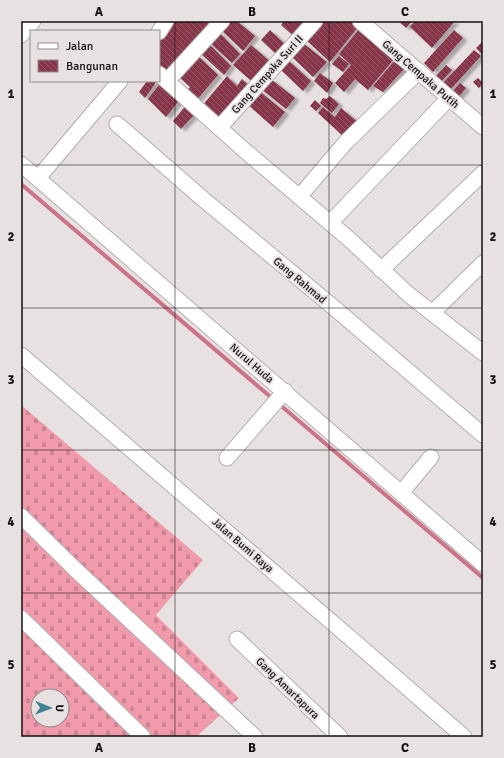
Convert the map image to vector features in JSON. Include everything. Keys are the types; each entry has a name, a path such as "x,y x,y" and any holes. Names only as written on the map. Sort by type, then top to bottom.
{"street":[{"path":"21,35 33,21"},
{"path":"160,30 166,21"},
{"path":"222,21 163,78 330,223 381,270 483,353"},
{"name":"Gang Cempaka Suri II","path":"219,128 315,21"},
{"name":"Gang Cempaka Putih","path":"360,21 483,128"},
{"path":"299,197 346,142 419,72"},
{"path":"38,178 119,82"},
{"path":"330,223 450,98"},
{"name":"Gang Rahmad","path":"117,124 203,200 332,306 483,435"},
{"name":"Nurul Huda","path":"21,164 483,564"},
{"path":"381,270 483,173"},
{"path":"432,313 483,263"},
{"name":"Jalan Bumi Raya","path":"21,355 464,737"},
{"path":"227,458 285,391"},
{"path":"401,493 431,457"},
{"path":"21,516 76,570 255,737"},
{"path":"21,618 144,737"},
{"name":"Gang Amartapura","path":"237,639 340,737"}],"green space":[{"path":"21,405 203,560 156,615 239,698 196,737 21,737"}],"building":[{"path":"175,21 205,21 210,25 169,74 160,67 160,39"},
{"path":"229,21 237,21 255,36 243,51 221,30"},
{"path":"284,21 313,21 297,39 281,25"},
{"path":"323,21 352,21 358,27 330,62 306,40"},
{"path":"398,21 412,21 406,28"},
{"path":"415,21 455,21 432,48 410,27"},
{"path":"360,28 394,59 368,90 355,79 344,92 335,83 351,65 339,54"},
{"path":"270,30 287,46 278,56 261,40"},
{"path":"454,30 463,38 433,72 424,63"},
{"path":"219,32 240,54 232,63 209,42"},
{"path":"483,41 483,55 476,48"},
{"path":"208,43 231,66 224,75 199,52"},
{"path":"303,43 327,62 313,77 291,56"},
{"path":"251,45 273,64 256,85 233,65"},
{"path":"474,50 481,56 450,90 442,84"},
{"path":"197,55 218,75 196,101 186,92 190,87 178,76"},
{"path":"339,56 349,64 343,72 332,64"},
{"path":"287,59 311,81 303,91 280,69"},
{"path":"396,59 406,67 383,92 373,86"},
{"path":"446,65 452,70 441,82 435,77"},
{"path":"320,73 333,83 327,93 314,81"},
{"path":"227,76 237,86 242,79 253,89 221,123 201,107"},
{"path":"478,78 483,83 479,88 473,82"},
{"path":"271,79 295,98 286,109 261,89"},
{"path":"162,81 181,98 166,117 148,99"},
{"path":"146,82 156,82 145,98 139,92"},
{"path":"460,83 466,88 458,98 452,92"},
{"path":"258,90 285,112 273,127 246,103"},
{"path":"330,96 339,104 332,113 320,103 323,98 326,99"},
{"path":"315,100 321,106 316,111 310,106"},
{"path":"187,104 196,113 181,129 173,121"},
{"path":"323,107 335,117 341,108 359,123 345,138 318,113"}],"waterway":[{"path":"21,184 273,399"},
{"path":"279,404 483,578"}]}
